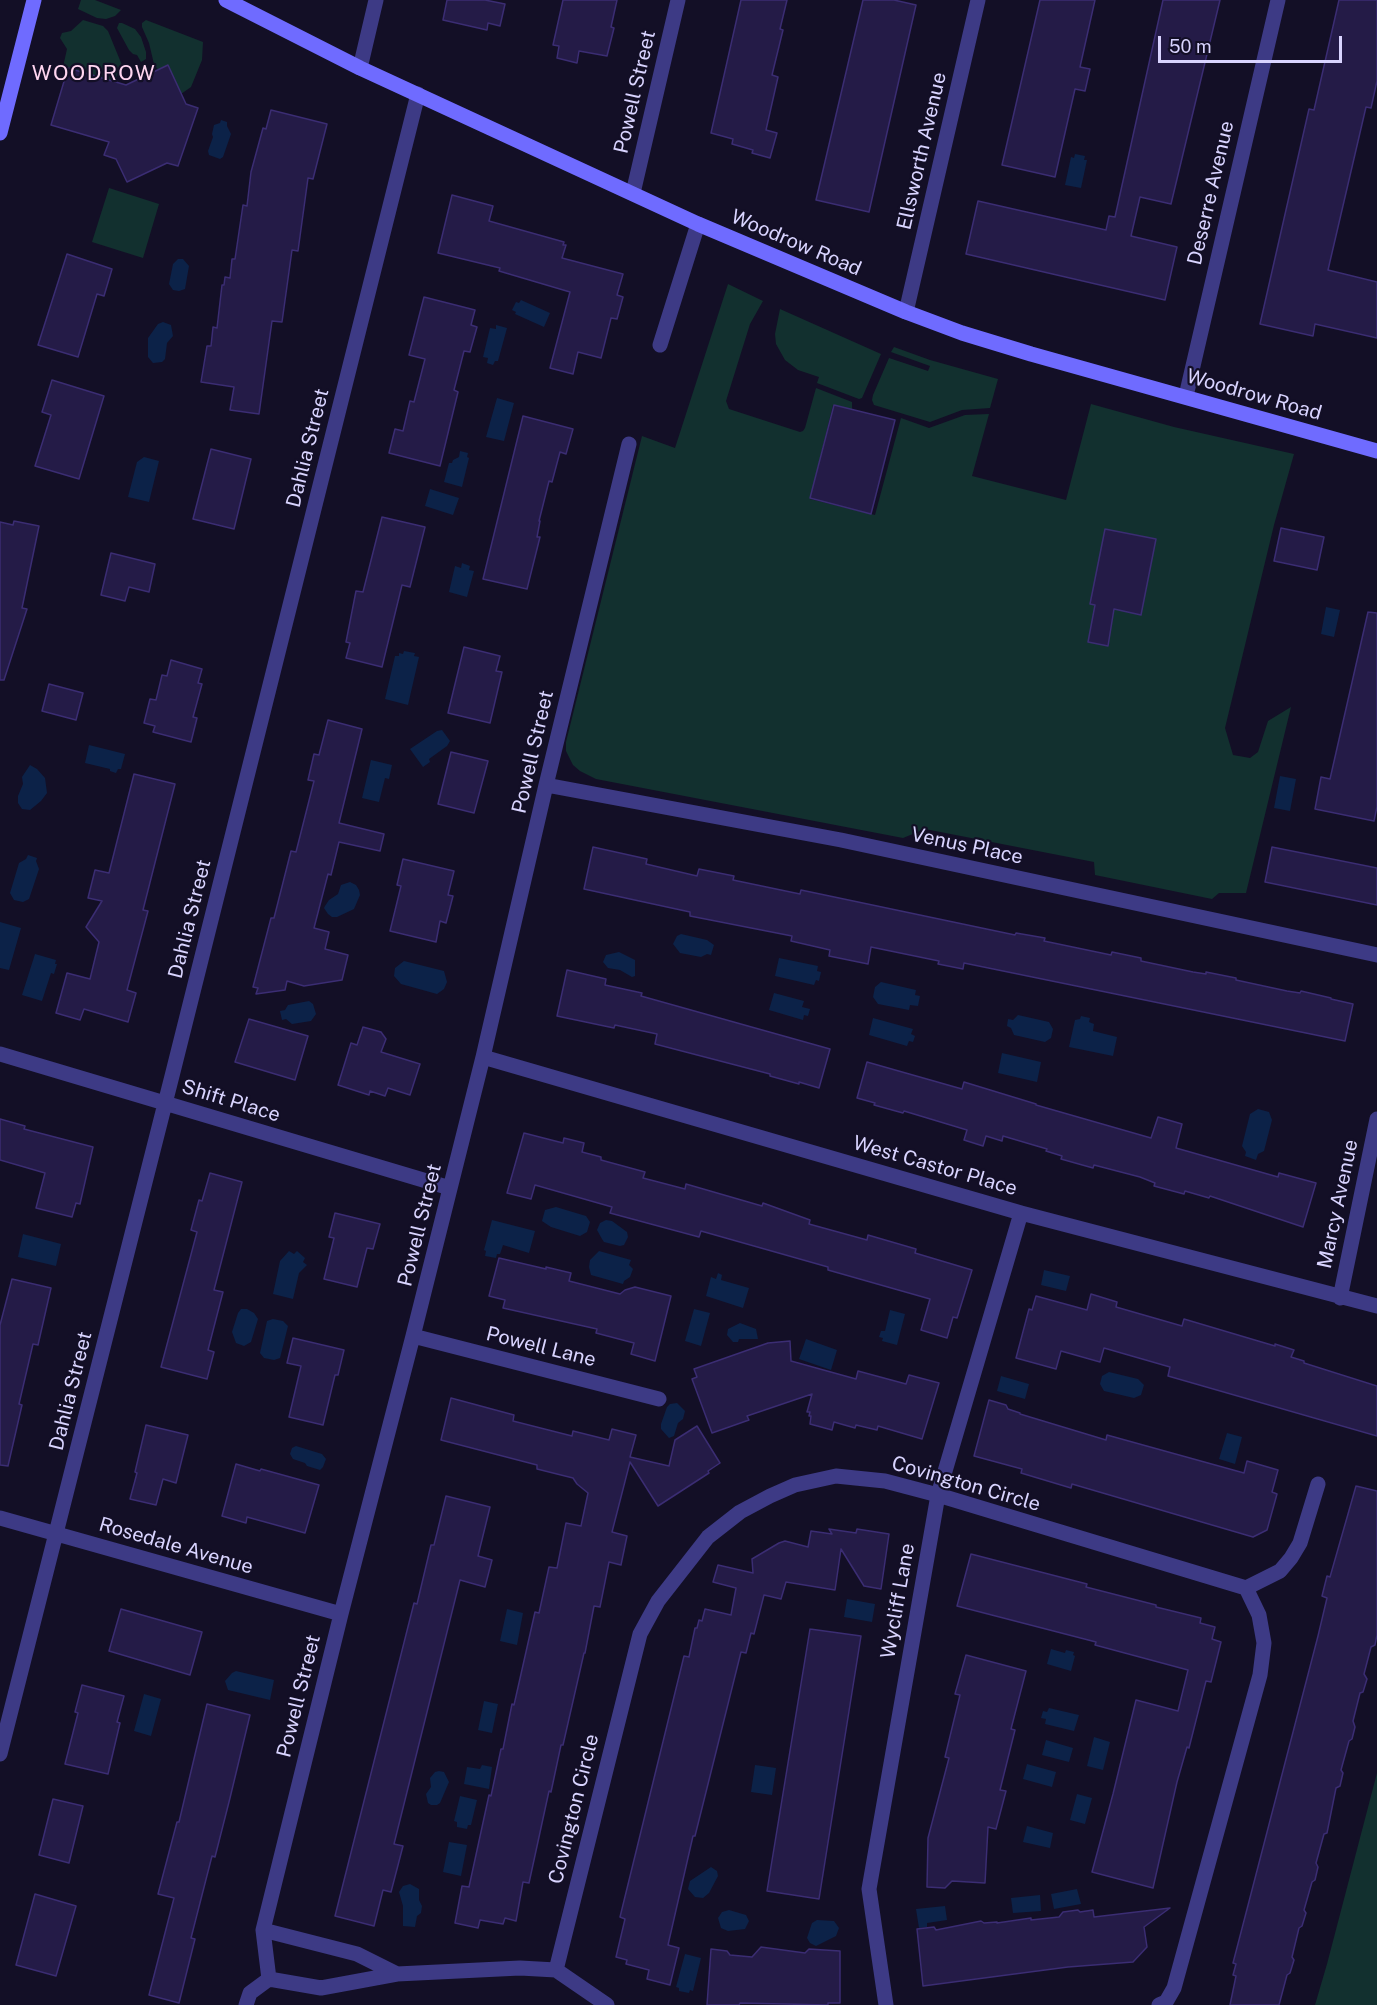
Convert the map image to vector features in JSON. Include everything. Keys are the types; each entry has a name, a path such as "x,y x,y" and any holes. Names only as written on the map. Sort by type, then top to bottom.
{"street":[{"path":"0,133 33,0"},
{"name":"Woodrow Road","path":"226,0 360,68 698,224 906,312 962,333 1031,354 1377,451"},
{"path":"360,68 376,0"},
{"name":"Powell Street","path":"633,194 678,0"},
{"name":"Ellsworth Avenue","path":"906,312 978,0"},
{"name":"Deserre Avenue","path":"1186,396 1278,0"},
{"name":"Dahlia Street","path":"0,1754 418,94"},
{"path":"660,345 698,224"},
{"name":"Powell Street","path":"269,1979 263,1930 483,1058 546,785 629,444"},
{"name":"Venus Place","path":"546,785 841,840 1377,955"},
{"name":"Shift Place","path":"0,1054 450,1188"},
{"name":"West Castor Place","path":"483,1058 1021,1213 1377,1306"},
{"name":"Marcy Avenue","path":"1340,1298 1377,1119"},
{"name":"Wycliff Lane","path":"886,2005 869,1888 938,1495 1021,1213"},
{"name":"Powell Lane","path":"413,1336 659,1399"},
{"name":"Covington Circle","path":"556,1970 640,1634 658,1601 708,1537 740,1512 795,1485 836,1476 885,1481 1246,1588"},
{"path":"1159,2005 1166,2002 1174,1988 1260,1675 1264,1644 1259,1615 1246,1588 1280,1571 1291,1558 1300,1543 1318,1484"},
{"name":"Rosedale Avenue","path":"0,1518 341,1614"},
{"path":"263,1930 357,1954 397,1974"},
{"path":"246,2005 250,1992 269,1979 321,1988 397,1974 520,1968 556,1970 607,2005"}],"green space":[{"path":"81,0 95,0 121,10 115,16 106,19 97,18 78,9"},
{"path":"83,20 103,26 108,31 124,70 118,74 115,82 63,67 67,49 60,38 62,33 71,31"},
{"path":"146,20 203,42 202,60 191,87 181,94 168,65 158,70 154,64 142,27 142,23"},
{"path":"119,23 135,29 141,37 146,59 141,62 137,55 129,50 117,28"},
{"path":"109,188 159,204 143,258 92,242"},
{"path":"728,284 763,301 750,324 726,401 729,409 800,432 805,428 816,388 852,402 852,410 833,405 810,499 875,515 901,418 929,428 965,415 989,414 972,476 1066,500 1091,404 1174,427 1294,454 1274,525 1225,728 1233,755 1250,758 1258,752 1268,721 1291,707 1246,893 1219,893 1212,899 1095,875 1094,862 925,829 903,838 596,779 573,765 566,751 566,742 642,436 675,448"},
{"path":"780,309 881,354 862,398 859,399 817,383 819,377 798,370 785,360 776,344 775,334"},
{"path":"894,347 930,360 998,379 990,408 962,410 930,422 874,405 873,395 889,358 928,371 930,366 891,352"},
{"path":"1377,1773 1377,2005 1315,2005 1327,1964"}],"water":[{"path":"221,120 227,122 231,134 223,157 220,159 209,155 208,151 214,125 220,123"},
{"path":"1075,154 1085,156 1084,160 1087,160 1081,188 1065,185 1071,157 1074,158"},
{"path":"178,259 183,259 189,266 185,289 179,291 173,290 169,284 173,264"},
{"path":"521,300 550,313 544,327 515,314 516,312 512,310 516,302 519,303"},
{"path":"163,322 171,325 173,336 167,343 165,359 162,362 153,363 148,357 148,338 158,324"},
{"path":"496,325 507,328 498,361 495,361 493,365 487,363 488,358 483,357 490,328 496,329"},
{"path":"497,398 514,403 504,441 486,437"},
{"path":"460,451 468,453 469,458 462,487 444,482 449,463 459,457"},
{"path":"144,457 159,461 149,502 128,497 137,462"},
{"path":"430,489 459,498 453,515 425,506"},
{"path":"462,563 470,566 469,570 474,571 467,597 449,592 455,566 461,568"},
{"path":"1326,607 1340,610 1334,637 1321,634"},
{"path":"404,651 415,653 414,656 419,657 408,705 385,699 395,656 399,656 399,653 403,654"},
{"path":"442,730 450,741 423,767 410,749"},
{"path":"89,745 125,754 121,769 118,769 116,773 110,769 85,763"},
{"path":"371,760 392,765 389,779 385,778 379,802 362,798"},
{"path":"30,765 45,778 47,793 30,810 22,809 18,803 18,796 23,784 22,777"},
{"path":"1280,776 1296,779 1290,811 1274,808"},
{"path":"28,855 37,858 39,869 29,899 23,902 14,900 10,893 19,863"},
{"path":"350,882 356,885 360,895 354,909 332,917 324,908 325,906 338,894 341,885"},
{"path":"0,922 21,928 9,970 0,968"},
{"path":"681,934 707,940 714,945 711,955 701,957 680,953 673,944 677,936"},
{"path":"619,952 635,960 635,976 632,977 620,970 608,968 603,962 606,955"},
{"path":"35,954 56,960 55,964 57,964 54,974 51,973 42,1001 22,995"},
{"path":"779,958 818,966 817,971 821,972 819,981 816,980 814,985 775,976"},
{"path":"404,961 444,971 447,982 444,989 437,994 401,984 394,976 395,968"},
{"path":"881,982 916,990 915,995 920,996 918,1006 910,1005 909,1010 878,1004 873,997 875,987"},
{"path":"774,993 804,1001 802,1007 810,1009 808,1016 804,1015 803,1020 769,1010"},
{"path":"309,1001 313,1004 316,1014 311,1021 292,1024 286,1019 282,1020 280,1011 285,1010 288,1005"},
{"path":"1018,1015 1049,1022 1053,1029 1051,1038 1045,1042 1014,1035 1011,1028 1007,1026 1008,1019 1013,1020"},
{"path":"1081,1016 1090,1018 1089,1022 1094,1024 1093,1031 1117,1037 1113,1056 1069,1047 1075,1020 1080,1019"},
{"path":"873,1018 913,1029 911,1034 915,1036 913,1042 909,1041 907,1046 869,1035"},
{"path":"1002,1053 1041,1062 1037,1082 998,1073"},
{"path":"1258,1109 1269,1112 1272,1120 1264,1151 1258,1154 1256,1160 1245,1156 1246,1152 1242,1146 1250,1114"},
{"path":"556,1207 586,1216 590,1222 587,1232 580,1236 551,1227 542,1221 545,1210"},
{"path":"492,1220 535,1231 529,1253 503,1245 496,1258 485,1256 486,1251 484,1250"},
{"path":"606,1220 612,1221 627,1232 628,1237 624,1245 604,1242 597,1230 600,1223"},
{"path":"23,1234 61,1244 56,1266 18,1257"},
{"path":"289,1251 294,1254 297,1251 305,1258 303,1262 307,1265 299,1273 293,1299 273,1294 280,1261"},
{"path":"599,1251 631,1260 629,1265 633,1269 630,1277 623,1284 591,1275 590,1260"},
{"path":"1044,1270 1070,1276 1066,1291 1041,1285"},
{"path":"718,1273 722,1275 721,1280 749,1288 743,1308 706,1296 711,1277 716,1279"},
{"path":"241,1309 254,1313 258,1319 251,1342 244,1346 236,1343 232,1332"},
{"path":"694,1309 710,1313 701,1346 685,1341"},
{"path":"890,1310 905,1314 897,1345 882,1341 883,1338 879,1337 881,1331 885,1331"},
{"path":"273,1319 283,1321 288,1326 280,1358 274,1360 264,1358 260,1353 267,1321"},
{"path":"740,1323 756,1329 758,1339 739,1339 738,1342 733,1342 727,1335 728,1329"},
{"path":"806,1339 837,1350 831,1370 799,1359"},
{"path":"1109,1372 1138,1379 1144,1385 1141,1395 1134,1398 1104,1391 1100,1384 1102,1376"},
{"path":"1001,1376 1029,1384 1025,1399 997,1391"},
{"path":"677,1403 685,1411 674,1436 669,1438 661,1429 661,1424 667,1407"},
{"path":"1227,1433 1242,1437 1235,1464 1219,1459"},
{"path":"296,1446 322,1454 326,1459 323,1467 320,1470 293,1459 290,1454 292,1448"},
{"path":"847,1599 875,1604 872,1622 844,1617"},
{"path":"507,1609 523,1613 517,1645 500,1641"},
{"path":"1051,1649 1065,1653 1066,1650 1074,1652 1071,1671 1047,1664"},
{"path":"236,1671 274,1680 270,1700 228,1690 225,1681"},
{"path":"144,1694 161,1699 151,1736 134,1731"},
{"path":"484,1701 498,1704 492,1733 478,1730"},
{"path":"1049,1708 1079,1715 1074,1731 1045,1724 1046,1719 1041,1718 1043,1711 1047,1712"},
{"path":"1094,1737 1110,1742 1103,1770 1087,1766"},
{"path":"1046,1740 1073,1748 1069,1762 1042,1755"},
{"path":"1027,1764 1056,1772 1052,1787 1023,1779"},
{"path":"482,1765 492,1767 489,1789 464,1784 467,1767 480,1769"},
{"path":"755,1765 776,1768 772,1795 751,1792"},
{"path":"439,1771 444,1772 449,1782 440,1803 431,1805 428,1803 426,1794 431,1787 430,1778"},
{"path":"1077,1794 1092,1798 1085,1824 1070,1820"},
{"path":"460,1796 477,1800 471,1825 468,1825 467,1829 457,1827 457,1822 454,1821"},
{"path":"1027,1826 1053,1833 1050,1848 1023,1842"},
{"path":"449,1842 467,1845 461,1876 443,1872"},
{"path":"711,1867 717,1871 718,1876 709,1893 703,1898 695,1897 688,1889 690,1881"},
{"path":"410,1884 419,1889 419,1900 422,1906 415,1927 403,1926 403,1906 399,1892 403,1886"},
{"path":"1077,1889 1081,1904 1054,1909 1051,1894"},
{"path":"1040,1895 1041,1911 1013,1913 1011,1898"},
{"path":"945,1906 947,1920 927,1923 927,1927 919,1928 916,1909"},
{"path":"729,1910 746,1915 749,1921 745,1929 728,1931 721,1928 718,1918 722,1912"},
{"path":"817,1920 834,1921 839,1928 836,1936 816,1946 807,1938 812,1923"},
{"path":"685,1954 701,1958 693,1991 690,1990 689,1993 679,1991 676,1987"}],"building":[{"path":"447,0 485,0 505,4 500,26 488,23 487,30 443,20"},
{"path":"563,0 617,0 611,27 614,28 607,56 579,51 577,63 557,58 559,46 553,45"},
{"path":"741,0 787,0 780,29 783,30 772,75 778,77 766,130 777,133 770,158 732,144 733,139 711,133"},
{"path":"863,0 894,0 916,5 869,212 816,200"},
{"path":"1040,0 1095,0 1080,67 1090,69 1085,91 1075,89 1055,177 1002,165"},
{"path":"1163,0 1220,0 1171,204 1140,197 1131,236 1177,247 1165,300 966,254 978,201 1106,230 1109,216 1115,217"},
{"path":"1339,0 1377,0 1377,81 1371,108 1366,107 1328,270 1377,282 1377,338 1315,324 1313,336 1260,324 1309,109 1314,110"},
{"path":"168,65 186,104 198,108 178,166 167,163 127,182 116,159 104,155 109,142 51,125 68,68 126,85"},
{"path":"271,110 327,124 313,179 308,178 298,251 292,250 282,322 272,321 259,414 230,410 234,387 201,382 207,346 211,346 213,327 217,328 222,285 224,285 225,277 230,278 232,259 235,259 243,205 247,206 251,172 263,128 266,129"},
{"path":"452,195 493,206 489,221 564,242 563,245 566,245 562,258 623,274 617,295 623,297 617,319 611,318 601,358 578,352 573,374 550,368 570,292 499,271 500,268 438,253"},
{"path":"67,254 112,269 104,296 97,294 78,357 38,345"},
{"path":"424,297 475,310 471,325 477,327 470,352 464,351 454,390 458,392 440,466 389,453 395,429 403,431 410,401 414,402 425,359 409,355"},
{"path":"52,380 104,396 79,479 35,466 51,415 42,412"},
{"path":"834,405 895,420 871,514 810,498"},
{"path":"523,416 573,429 566,454 560,452 552,482 549,481 539,521 537,537 540,537 527,589 483,579"},
{"path":"211,449 251,459 234,529 193,519"},
{"path":"382,517 425,527 410,587 402,585 382,667 346,658 350,643 346,642 356,591 363,592"},
{"path":"14,521 39,526 22,608 27,609 4,680 0,680 0,522 13,525"},
{"path":"1281,528 1324,537 1317,570 1274,561"},
{"path":"1105,529 1156,539 1141,615 1114,609 1108,646 1088,642 1095,605 1090,604"},
{"path":"111,553 155,564 149,592 129,587 125,601 101,595"},
{"path":"1368,612 1377,613 1377,807 1374,821 1315,809 1321,777 1330,779"},
{"path":"464,647 500,656 496,671 502,672 490,723 448,713"},
{"path":"171,660 202,669 198,683 202,684 193,717 197,718 191,742 153,732 155,726 144,723 150,699 156,700 162,675 167,676"},
{"path":"49,684 83,693 76,720 42,711"},
{"path":"328,720 362,729 339,823 384,834 380,851 339,842 331,875 328,874 314,928 329,932 325,949 348,955 342,980 304,986 287,981 285,990 256,994 258,988 253,987 271,918 274,918 291,851 296,852 314,781 308,780 314,754 319,755"},
{"path":"451,752 488,761 474,813 438,804"},
{"path":"134,774 175,784 143,910 148,911 127,990 136,993 128,1022 84,1009 80,1020 56,1013 67,973 90,979 99,942 86,927 102,901 88,898 95,870 109,873"},
{"path":"593,847 647,859 646,864 697,876 699,869 734,876 733,880 800,894 801,890 1015,935 1016,933 1045,938 1044,941 1111,955 1112,952 1141,958 1141,961 1193,972 1206,974 1206,972 1287,991 1300,993 1301,991 1331,998 1353,1004 1345,1041 964,963 963,969 938,964 939,961 871,947 868,964 829,956 830,950 791,941 792,936 690,916 690,912 584,889"},
{"path":"1272,847 1377,868 1377,905 1265,882"},
{"path":"403,859 454,871 448,895 453,896 446,923 440,921 436,942 390,931 401,886 397,885"},
{"path":"567,970 606,979 605,985 642,993 641,996 830,1049 819,1088 655,1044 657,1034 557,1016"},
{"path":"249,1019 308,1036 295,1080 235,1062"},
{"path":"363,1027 381,1032 386,1039 381,1052 420,1064 410,1095 388,1088 385,1096 370,1091 369,1095 338,1085 351,1043 357,1045"},
{"path":"867,1062 962,1089 964,1082 1151,1138 1158,1117 1182,1124 1176,1148 1278,1177 1279,1173 1316,1183 1303,1227 1210,1196 1209,1198 1185,1191 1184,1194 1154,1186 1155,1183 1140,1177 1061,1159 1062,1156 1046,1151 1047,1149 1003,1136 1002,1141 986,1136 983,1146 964,1140 967,1130 904,1111 903,1113 874,1105 875,1103 857,1098"},
{"path":"0,1119 25,1126 24,1129 93,1147 80,1204 76,1203 72,1217 36,1208 45,1173 0,1160"},
{"path":"524,1133 563,1143 564,1138 584,1143 582,1152 601,1157 601,1160 645,1172 643,1178 685,1189 686,1184 762,1206 763,1203 810,1220 809,1224 867,1240 868,1235 916,1249 915,1253 972,1270 957,1318 953,1317 947,1338 921,1330 930,1299 701,1231 699,1237 610,1213 612,1207 535,1185 531,1199 507,1193"},
{"path":"210,1173 242,1182 214,1290 223,1292 208,1350 214,1352 207,1379 161,1367 197,1232 191,1230 199,1200 202,1201"},
{"path":"335,1213 380,1224 373,1249 367,1248 357,1287 324,1279 334,1238 329,1237"},
{"path":"499,1258 571,1273 569,1281 620,1294 635,1287 671,1296 655,1361 631,1354 634,1343 596,1333 597,1329 503,1308 505,1300 489,1296"},
{"path":"12,1279 51,1288 38,1345 33,1344 8,1466 0,1465 0,1325"},
{"path":"1091,1294 1117,1302 1116,1307 1182,1326 1184,1319 1294,1350 1291,1357 1304,1361 1304,1363 1377,1386 1377,1436 1168,1376 1170,1367 1104,1348 1100,1362 1061,1351 1056,1369 1016,1358 1029,1309 1032,1310 1036,1296 1087,1310"},
{"path":"293,1338 344,1350 338,1375 335,1375 323,1425 289,1417 301,1366 287,1363"},
{"path":"790,1341 791,1361 856,1379 858,1371 906,1384 909,1375 939,1383 922,1439 878,1426 877,1430 856,1425 855,1428 834,1422 832,1430 810,1424 810,1412 807,1412 812,1394 747,1416 749,1420 712,1433 692,1379 697,1377 694,1369 768,1343"},
{"path":"451,1398 514,1415 513,1421 572,1436 573,1431 609,1440 612,1429 636,1435 630,1457 669,1466 675,1440 697,1426 720,1463 708,1471 709,1473 658,1506 630,1462 612,1532 627,1536 621,1565 609,1562 600,1607 594,1606 585,1653 551,1792 549,1791 529,1883 523,1882 516,1921 505,1918 503,1924 480,1920 478,1928 455,1923 462,1886 469,1887 489,1795 491,1796 535,1612 539,1613 549,1567 557,1568 566,1523 581,1526 588,1493 573,1478 537,1469 537,1465 441,1440"},
{"path":"989,1400 1006,1405 1008,1409 1020,1414 1106,1440 1107,1435 1244,1473 1247,1461 1278,1470 1272,1492 1277,1494 1267,1530 1253,1537 1072,1484 1071,1488 1021,1473 1022,1469 974,1456"},
{"path":"146,1425 188,1435 176,1483 163,1479 156,1505 130,1499"},
{"path":"236,1464 319,1485 305,1533 247,1517 246,1523 222,1516"},
{"path":"1356,1486 1377,1491 1377,1635 1375,1645 1371,1647 1364,1674 1367,1679 1363,1692 1360,1693 1353,1721 1355,1727 1341,1770 1343,1773 1340,1786 1336,1788 1327,1833 1324,1834 1316,1863 1318,1867 1315,1880 1312,1882 1304,1910 1306,1913 1302,1926 1299,1928 1292,1957 1294,1960 1290,1973 1287,1975 1279,2005 1230,2005 1236,1976 1233,1975 1236,1964 1233,1963 1318,1636 1327,1598 1322,1596 1327,1576 1330,1577"},
{"path":"446,1496 490,1507 478,1556 492,1560 485,1587 460,1580 394,1844 403,1846 391,1892 383,1890 374,1926 335,1916 414,1603 417,1604"},
{"path":"829,1529 856,1533 857,1529 889,1534 881,1589 864,1586 841,1549 835,1590 786,1582 781,1599 764,1595 754,1634 751,1633 746,1653 741,1652 695,1836 693,1836 668,1945 679,1948 670,1985 647,1979 649,1970 626,1964 627,1960 616,1957 625,1919 620,1917 684,1656 689,1657 695,1628 699,1620 702,1621 705,1609 731,1615 736,1588 713,1582 718,1565 753,1573 752,1559 779,1543 785,1541 808,1547 811,1531 832,1534"},
{"path":"971,1554 1087,1584 1086,1587 1201,1618 1200,1623 1215,1627 1212,1639 1221,1642 1211,1682 1206,1681 1189,1748 1187,1747 1177,1782 1153,1888 1092,1872 1136,1700 1178,1711 1188,1670 1095,1645 1096,1642 957,1606"},
{"path":"121,1609 202,1632 190,1675 109,1651"},
{"path":"810,1629 861,1636 819,1899 767,1891"},
{"path":"966,1655 1026,1671 1011,1729 1015,1730 1000,1790 1006,1791 996,1829 988,1827 985,1883 952,1881 945,1888 927,1887 928,1838 949,1758 945,1757 960,1695 955,1694"},
{"path":"82,1685 124,1696 108,1774 65,1764 78,1713 75,1712"},
{"path":"207,1704 250,1715 215,1857 212,1856 191,1938 195,1939 179,2003 149,1995 174,1898 158,1894 177,1822 179,1822"},
{"path":"53,1799 83,1806 69,1863 39,1855"},
{"path":"35,1894 76,1906 56,1976 16,1965"},
{"path":"1170,1908 1144,1927 1147,1947 1133,1962 1068,1967 923,1986 917,1929 934,1927 936,1930 981,1921 997,1923 1059,1917 1063,1912 1078,1910 1080,1912 1093,1910 1094,1917"},
{"path":"761,1947 805,1953 809,1949 840,1951 840,2003 828,2003 828,2005 740,2003 739,2005 707,2005 711,1949 727,1951 730,1955 752,1957"}],"district":[{"name":"WOODROW","path":"94,74"}]}
